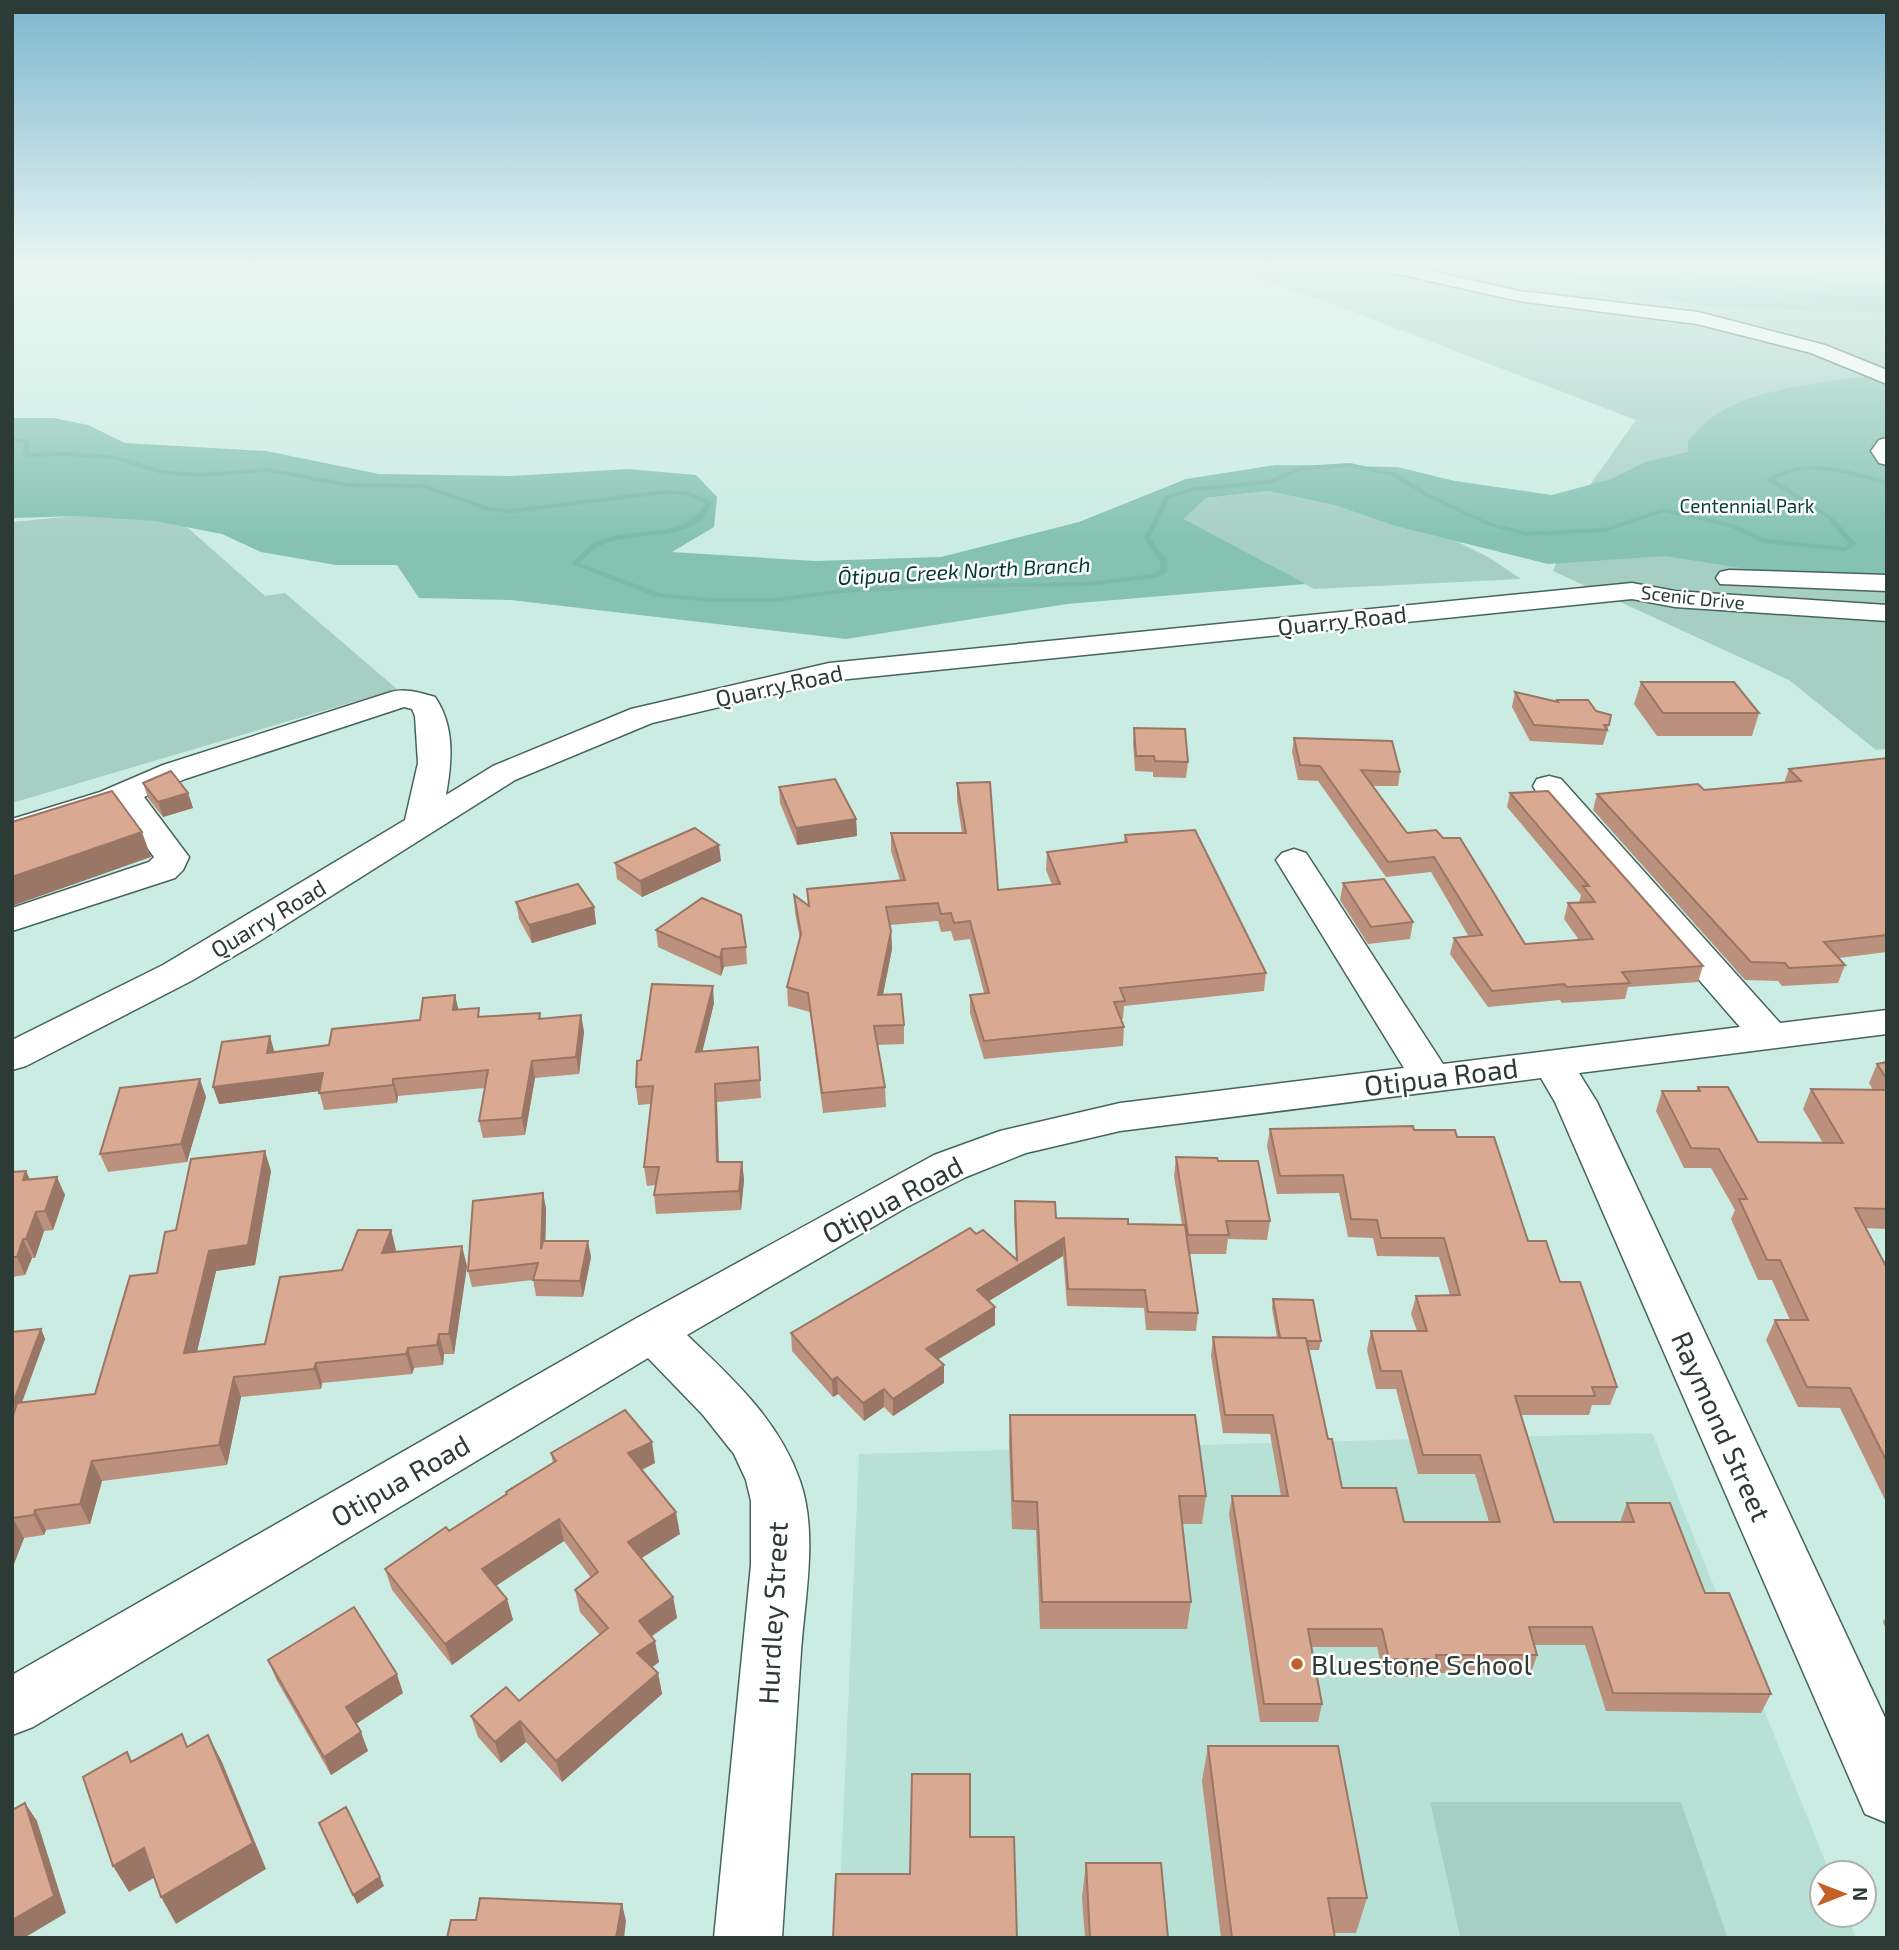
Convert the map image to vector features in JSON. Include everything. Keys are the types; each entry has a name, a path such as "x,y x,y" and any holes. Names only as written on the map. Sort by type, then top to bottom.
{"street":[{"path":"1839,358 1887,378"},
{"path":"1887,445 1882,452 1887,458"},
{"name":"Scenic Drive","path":"1632,591 1654,579 1680,577 1887,583"},
{"name":"Scenic Drive","path":"1632,591 1675,599 1887,612"},
{"name":"Quarry Road","path":"12,1057 177,973 504,772 642,716 829,672 1632,591"},
{"path":"12,830 124,794 174,772 390,700 415,699 424,702 428,709 434,753 432,786 421,824"},
{"path":"1549,786 1770,1036"},
{"path":"12,920 162,870 171,863 172,857 124,794"},
{"path":"1294,860 1431,1078"},
{"name":"Otipua Road","path":"12,1707 652,1332 914,1184 950,1166 1015,1141 1120,1116 1887,1022"},
{"name":"Raymond Street","path":"1552,1063 1576,1102 1887,1792"},
{"name":"Hurdley Street","path":"652,1332 739,1422 759,1450 773,1480 777,1505 779,1565 748,1938"}],"shaded area":[{"name":"Bluestone School","path":"1652,1433 1824,1859 1808,1859 1808,1929 1852,1929 1856,1938 838,1938 859,1454"}],"green space":[{"name":"Centennial Park","path":"1474,358 1887,358 1887,749 1876,750 1789,680 1553,571 1589,486 1636,420"},
{"path":"1887,374 1887,591 1665,556 1548,564 1395,526 1334,505 1268,491 1206,498 1184,519 1306,584 1067,604 846,639 511,600 419,598 397,565 336,565 261,552 222,534 155,521 79,516 12,518 12,418 53,418 88,425 125,443 266,451 379,474 512,476 628,469 696,475 717,497 714,527 672,552 815,561 941,557 1079,522 1186,479 1276,465 1397,467 1455,481 1552,495 1611,479 1645,462 1688,452 1688,441 1708,420 1749,399 1796,387"},
{"path":"1268,491 1334,505 1395,526 1456,541 1490,558 1521,579 1314,589 1184,519 1206,498"},
{"path":"115,512 171,513 265,596 285,593 397,689 12,803 12,522"},
{"path":"1430,1802 1681,1802 1727,1936 1460,1936"}],"building":[{"path":"1641,682 1734,682 1759,713 1663,713"},
{"path":"1515,692 1558,702 1557,700 1588,700 1596,711 1611,715 1609,725 1604,725 1607,730 1534,725"},
{"path":"1134,728 1185,729 1188,762 1155,761 1154,756 1136,756"},
{"path":"1294,738 1392,741 1400,772 1361,770 1407,833 1436,830 1443,838 1460,838 1525,944 1593,939 1568,903 1595,902 1583,886 1589,886 1510,793 1548,791 1703,966 1622,972 1630,983 1567,987 1564,984 1492,991 1454,938 1482,935 1434,857 1388,862 1320,766 1300,765"},
{"path":"1887,758 1887,935 1824,942 1845,965 1789,968 1785,963 1751,962 1597,794 1698,784 1704,790 1801,781 1789,769"},
{"path":"171,771 188,793 158,802 143,783"},
{"path":"835,779 856,819 796,828 779,787"},
{"path":"990,782 998,890 1060,884 1047,852 1127,842 1125,835 1195,830 1266,973 1120,988 1125,1001 1114,1002 1124,1027 984,1041 970,995 989,993 970,921 954,923 951,913 941,914 938,903 886,907 891,931 878,995 901,994 904,1025 874,1026 885,1087 822,1093 808,993 787,987 801,934 794,895 809,906 807,889 905,880 891,833 966,833 957,783"},
{"path":"112,791 142,832 12,877 12,822"},
{"path":"695,828 719,845 640,881 615,863"},
{"path":"1384,879 1413,922 1371,927 1343,883"},
{"path":"578,884 594,907 529,925 516,902"},
{"path":"702,898 741,915 746,947 722,949 720,958 656,930"},
{"path":"652,984 713,986 696,1052 758,1047 760,1080 715,1084 717,1162 742,1162 739,1191 654,1195 659,1167 644,1167 653,1086 636,1087 637,1061 641,1060"},
{"path":"455,995 453,1010 479,1008 478,1017 540,1013 539,1019 581,1015 576,1057 532,1061 522,1118 479,1121 488,1070 393,1079 393,1085 319,1093 323,1073 213,1087 222,1042 270,1036 267,1053 329,1045 332,1029 420,1020 423,998"},
{"path":"1887,1062 1887,1079 1877,1064"},
{"path":"200,1079 181,1144 100,1154 120,1088"},
{"path":"1698,1087 1728,1087 1758,1142 1843,1143 1811,1089 1887,1090 1887,1209 1855,1208 1887,1268 1887,1462 1850,1388 1807,1387 1775,1320 1808,1320 1780,1260 1767,1260 1739,1199 1747,1199 1719,1149 1691,1148 1662,1091 1700,1091"},
{"path":"1413,1126 1414,1130 1455,1130 1457,1137 1494,1137 1528,1241 1546,1241 1560,1282 1580,1282 1617,1387 1592,1387 1595,1396 1515,1396 1554,1522 1634,1522 1627,1503 1670,1503 1705,1593 1729,1593 1771,1694 1613,1693 1592,1627 1529,1627 1537,1655 1436,1655 1437,1659 1389,1659 1382,1629 1308,1629 1322,1704 1264,1704 1232,1496 1288,1496 1273,1415 1225,1415 1213,1337 1306,1338 1328,1439 1332,1439 1342,1488 1396,1488 1404,1522 1500,1522 1480,1455 1423,1455 1401,1371 1381,1371 1371,1331 1427,1331 1416,1296 1460,1295 1444,1238 1381,1238 1377,1220 1351,1219 1343,1175 1280,1176 1270,1129"},
{"path":"265,1151 248,1245 209,1251 184,1353 265,1344 280,1277 342,1270 358,1230 391,1230 382,1253 462,1246 449,1334 439,1334 437,1345 408,1348 406,1354 316,1363 314,1369 234,1377 219,1445 92,1461 80,1504 35,1510 34,1515 12,1520 12,1419 17,1403 95,1394 130,1276 157,1273 165,1232 176,1230 191,1159"},
{"path":"1176,1157 1258,1161 1270,1221 1226,1221 1229,1235 1188,1235"},
{"path":"26,1171 23,1180 57,1177 45,1211 36,1212 17,1257 12,1257 12,1172"},
{"path":"543,1193 541,1249 543,1241 588,1241 580,1281 533,1280 538,1263 468,1271 473,1201"},
{"path":"1015,1201 1055,1202 1056,1218 1128,1219 1128,1224 1185,1225 1198,1313 1148,1312 1145,1290 1068,1289 1064,1238 977,1290 995,1307 926,1349 944,1365 893,1399 884,1389 863,1403 837,1377 832,1380 791,1333 970,1228 976,1234 983,1230 1017,1260"},
{"path":"1273,1299 1313,1300 1321,1341 1280,1338"},
{"path":"41,1329 13,1403 12,1403 12,1332"},
{"path":"625,1410 652,1442 628,1453 676,1512 628,1542 673,1597 639,1621 655,1641 637,1653 658,1673 556,1761 520,1721 495,1742 471,1716 506,1687 519,1701 608,1628 575,1590 598,1572 559,1519 482,1569 507,1599 445,1644 385,1569 446,1527 449,1531 556,1461 551,1453"},
{"path":"1010,1415 1195,1415 1206,1496 1179,1496 1191,1602 1042,1602 1037,1502 1013,1501"},
{"path":"354,1607 397,1674 346,1707 361,1732 324,1757 268,1660"},
{"path":"182,1734 187,1747 208,1735 253,1843 161,1897 144,1848 113,1866 83,1777 127,1752 131,1762"},
{"path":"1208,1746 1338,1746 1367,1898 1328,1898 1335,1938 1232,1938"},
{"path":"912,1774 970,1774 970,1837 1014,1837 1017,1938 833,1938 836,1874 910,1874"},
{"path":"25,1803 54,1896 12,1920 12,1810"},
{"path":"346,1807 380,1877 353,1895 319,1823"},
{"path":"1086,1863 1161,1863 1168,1938 1090,1938"},
{"path":"480,1898 622,1904 616,1938 447,1938 451,1920 476,1920"}],"waterway":[{"name":"Ōtipua Creek North Branch","path":"12,439 27,442 26,455 69,454 117,458 161,472 197,475 269,470 348,485 424,486 490,510 512,511 665,492 688,493 709,503 701,516 690,524 661,532 613,538 597,545 575,564 659,595 710,600 776,600 841,591 937,586 1089,584 1155,576 1164,571 1164,562 1147,538 1167,497 1195,489 1270,482 1301,468 1350,465 1395,474 1427,495 1489,524 1526,534 1605,530 1664,510 1731,525 1764,541 1845,549 1853,544 1829,517 1769,479 1783,472 1813,467 1843,471 1887,483"}],"place":[{"name":"Bluestone School","path":"1297,1664"}]}
